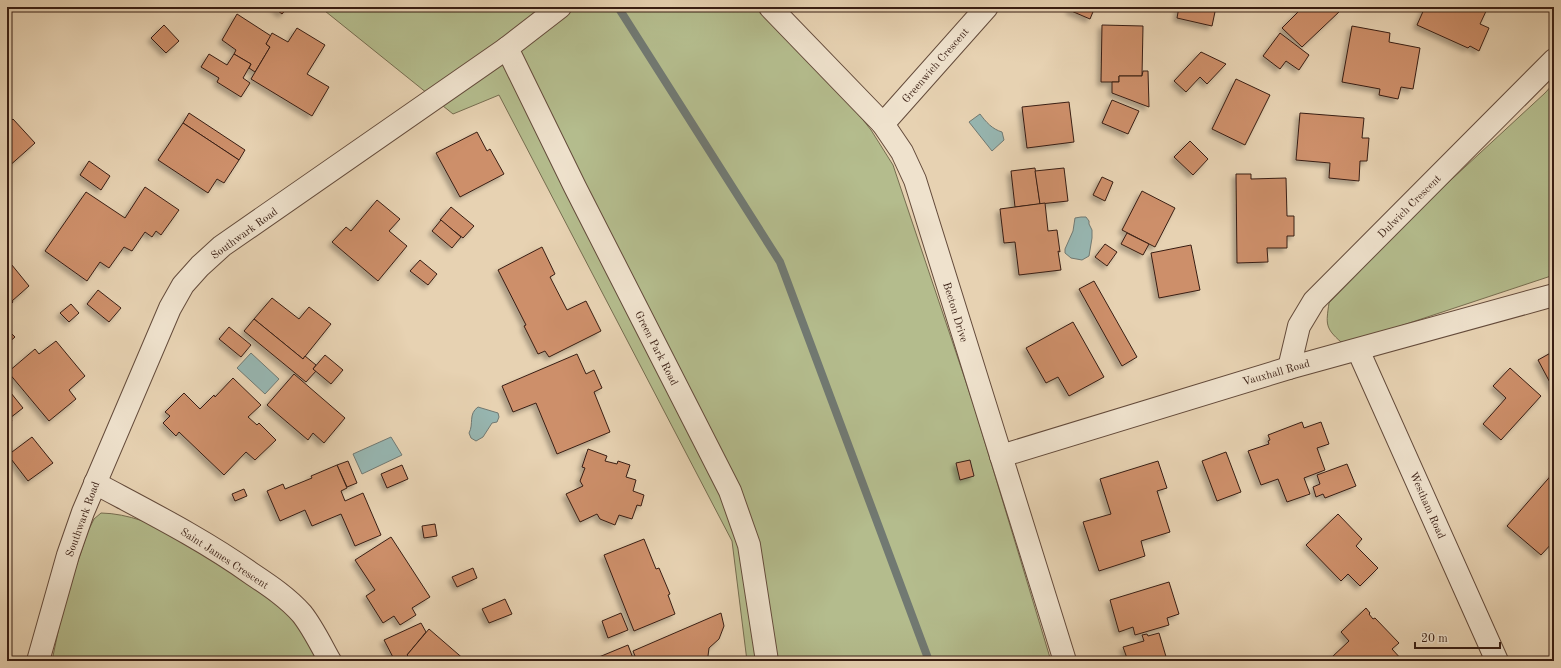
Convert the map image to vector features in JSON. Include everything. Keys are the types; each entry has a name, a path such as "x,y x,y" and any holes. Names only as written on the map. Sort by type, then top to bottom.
{"street":[{"name":"Southwark Road","path":"38,661 68,555 83,512 170,308 183,285 200,266 222,246 507,48 560,7"},
{"name":"Becton Drive","path":"770,7 884,124 902,152 915,180 1065,661"},
{"name":"Greenwich Crescent","path":"884,124 987,7"},
{"name":"Green Park Road","path":"507,48 575,187 730,491 749,545 767,661"},
{"name":"Dulwich Crescent","path":"1289,368 1299,326 1314,301 1554,60"},
{"name":"Vauxhall Road","path":"1001,456 1289,368 1554,295"},
{"name":"Westham Road","path":"1358,350 1497,661"},
{"name":"Saint James Crescent","path":"95,484 197,538 236,562 281,594 302,614 317,636 330,661"}],"green space":[{"path":"320,7 757,7 841,92 871,130 893,165 974,406 1051,661 747,661 732,541 499,95 453,114"},
{"path":"1554,83 1554,275 1358,340 1341,342 1329,329 1327,316 1329,303 1426,203"},
{"path":"101,513 121,515 142,521 162,529 201,550 284,609 298,624 314,648 320,661 52,661 64,603 88,531 94,519"}],"water":[{"path":"980,114 990,125 1002,132 1004,140 992,151 969,122"},
{"path":"1086,217 1092,230 1089,256 1082,260 1071,258 1065,253 1065,249 1073,231 1075,218"},
{"path":"251,353 279,379 265,394 237,368"},
{"path":"478,407 498,413 499,417 497,422 492,423 483,437 476,441 471,438 469,433 473,413"},
{"path":"391,437 402,455 362,474 353,454"}],"building":[{"path":"273,7 288,7 282,14"},
{"path":"1071,7 1095,7 1090,19 1069,10"},
{"path":"1179,7 1216,7 1212,26 1177,18"},
{"path":"1303,7 1336,7 1340,11 1302,47 1282,28"},
{"path":"1425,7 1488,7 1480,24 1489,28 1479,51 1470,46 1468,48 1417,25"},
{"path":"237,14 271,36 266,44 270,47 255,72 249,68 251,64 234,54 236,50 222,40"},
{"path":"164,25 179,41 166,53 151,38"},
{"path":"1102,25 1143,26 1142,76 1119,76 1119,82 1101,82"},
{"path":"1352,26 1390,33 1389,42 1420,48 1413,89 1401,87 1398,99 1379,95 1380,89 1342,82"},
{"path":"297,28 325,45 307,74 329,87 312,116 251,79 270,47 266,44 272,33 288,42"},
{"path":"1280,33 1309,55 1299,70 1286,61 1280,69 1263,56"},
{"path":"1201,52 1226,64 1207,84 1200,77 1186,92 1174,81"},
{"path":"209,54 227,65 234,54 251,64 243,78 250,83 241,97 217,82 219,78 201,67"},
{"path":"1143,71 1148,71 1149,107 1112,93 1112,82 1119,82 1119,76 1142,76"},
{"path":"1236,79 1270,95 1245,145 1212,129"},
{"path":"1112,100 1139,111 1128,134 1102,123"},
{"path":"1069,102 1074,142 1027,148 1022,107"},
{"path":"189,113 245,150 239,160 183,123"},
{"path":"1300,113 1364,118 1362,138 1369,138 1367,161 1360,161 1359,181 1329,178 1330,163 1296,160"},
{"path":"13,119 35,143 7,168 7,124"},
{"path":"183,123 239,160 224,183 217,179 208,193 158,160"},
{"path":"477,132 487,151 490,149 504,174 460,197 436,153"},
{"path":"1190,141 1208,159 1193,175 1174,157"},
{"path":"89,161 110,176 101,190 80,175"},
{"path":"1035,168 1040,204 1015,207 1011,171"},
{"path":"1064,168 1068,201 1040,204 1035,171"},
{"path":"1236,174 1251,174 1251,179 1286,178 1287,216 1294,216 1294,236 1287,236 1287,248 1267,248 1268,262 1237,263"},
{"path":"1102,177 1113,182 1105,201 1093,195"},
{"path":"145,187 179,210 161,235 156,231 152,237 145,232 132,251 124,247 109,268 100,262 87,281 45,251 86,192 125,218"},
{"path":"1142,191 1175,208 1155,247 1122,230"},
{"path":"377,200 400,219 389,231 407,246 378,281 332,242 346,227 351,231"},
{"path":"1045,203 1048,231 1057,230 1061,270 1019,275 1015,242 1004,243 1000,209"},
{"path":"451,207 474,226 463,238 440,220"},
{"path":"441,220 461,237 452,248 432,231"},
{"path":"1127,233 1149,244 1143,255 1121,244"},
{"path":"1105,244 1117,252 1107,266 1095,257"},
{"path":"1191,245 1200,290 1159,298 1151,253"},
{"path":"542,247 555,274 550,277 567,310 586,301 601,331 549,357 545,351 538,354 524,326 526,325 498,270"},
{"path":"7,259 29,286 12,301 7,294"},
{"path":"420,260 437,274 428,285 410,271"},
{"path":"1094,281 1137,357 1122,366 1079,289"},
{"path":"98,290 121,308 109,322 87,304"},
{"path":"7,294 13,302 7,308"},
{"path":"272,298 299,319 309,307 331,324 303,359 254,319"},
{"path":"71,304 79,313 69,322 60,313"},
{"path":"254,319 303,359 305,356 316,365 313,369 316,371 306,382 244,331"},
{"path":"1073,322 1104,377 1069,396 1058,377 1046,383 1026,348"},
{"path":"229,327 251,345 241,357 219,339"},
{"path":"7,329 15,337 7,344"},
{"path":"56,341 85,376 69,390 76,399 49,421 8,372 35,349 39,354"},
{"path":"1554,351 1554,390 1538,360"},
{"path":"577,354 586,374 594,370 602,388 594,392 610,432 557,454 536,403 513,412 502,386"},
{"path":"325,355 343,370 331,384 313,369"},
{"path":"1510,368 1541,396 1501,440 1483,424 1506,398 1493,386"},
{"path":"294,374 345,418 324,443 313,433 308,440 267,405"},
{"path":"233,378 261,405 248,417 257,425 259,423 276,440 255,460 246,452 224,475 179,432 176,436 163,423 170,416 165,412 184,393 200,409 214,395 215,397"},
{"path":"7,388 23,408 10,418 12,421 7,425"},
{"path":"1302,422 1304,428 1321,422 1329,444 1317,448 1325,470 1304,478 1310,494 1287,502 1278,479 1261,485 1248,451 1269,444 1268,441 1270,440 1268,435"},
{"path":"32,437 53,463 28,481 8,455"},
{"path":"588,449 607,456 605,461 617,464 618,461 630,465 626,477 636,480 633,491 644,495 641,506 637,505 632,519 619,515 615,525 600,519 597,514 580,522 566,494 583,486 580,481 585,468 582,467"},
{"path":"1226,452 1241,492 1217,501 1202,461"},
{"path":"970,460 974,476 960,480 956,463"},
{"path":"348,461 357,483 347,487 337,465"},
{"path":"1158,461 1167,488 1157,491 1170,532 1141,541 1145,556 1099,571 1083,522 1111,514 1100,479"},
{"path":"1347,464 1356,486 1325,498 1323,494 1316,497 1313,487 1320,484 1317,475"},
{"path":"337,465 347,488 341,491 345,501 363,493 381,535 355,546 341,514 312,526 305,510 280,521 267,491 283,484 285,489 312,478 311,476"},
{"path":"402,465 408,479 387,488 381,474"},
{"path":"1554,472 1554,541 1541,555 1507,526"},
{"path":"244,489 247,496 235,501 232,494"},
{"path":"1338,514 1362,539 1356,546 1378,568 1360,586 1348,574 1341,581 1306,545"},
{"path":"435,524 437,536 424,538 422,526"},
{"path":"391,537 430,597 412,608 416,615 400,625 394,616 383,623 366,596 375,590 355,560"},
{"path":"644,539 656,569 659,568 670,594 668,595 675,614 634,631 604,555"},
{"path":"473,568 477,578 457,587 452,577"},
{"path":"1169,582 1179,614 1167,618 1169,625 1135,635 1133,627 1119,632 1110,600"},
{"path":"505,599 512,614 489,623 482,609"},
{"path":"1366,608 1373,619 1375,618 1399,643 1392,649 1403,661 1336,661 1332,657 1349,641 1341,632"},
{"path":"621,613 628,630 608,638 602,621"},
{"path":"721,613 724,626 719,639 709,648 708,656 704,661 637,661 633,651"},
{"path":"421,623 426,632 407,655 413,661 395,661 384,640"},
{"path":"429,629 466,661 413,661 407,655"},
{"path":"1159,633 1167,660 1128,661 1123,647 1144,641 1142,635 1147,634 1148,636"},
{"path":"628,645 634,661 600,661 599,657"},
{"path":"599,657 600,661 588,661"}],"waterway":[{"path":"618,7 780,262 929,661"}]}
